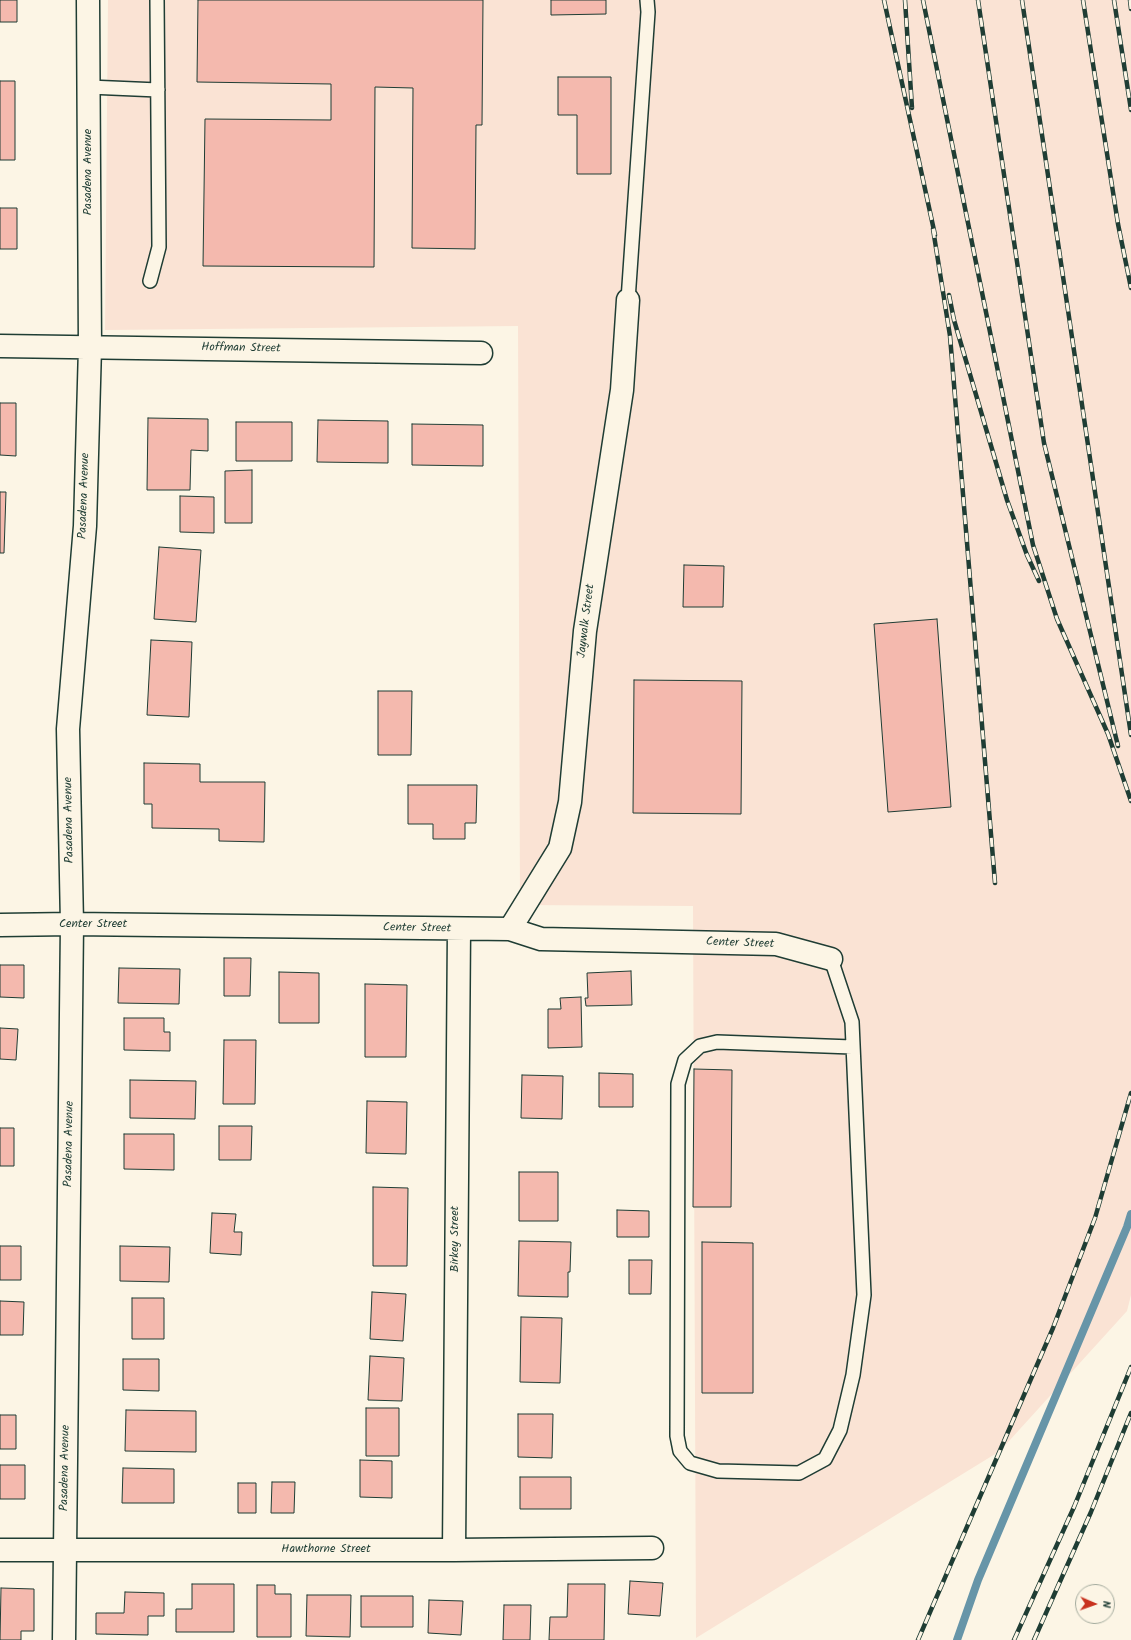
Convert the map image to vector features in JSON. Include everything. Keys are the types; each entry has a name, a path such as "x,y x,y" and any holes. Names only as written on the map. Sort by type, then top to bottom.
{"street":[{"name":"Pasadena Avenue","path":"64,1640 72,924 68,729 84,526 90,347 88,0"},
{"name":"Jaywalk Street","path":"510,929 560,848 570,802 585,631 622,390 628,300"},
{"name":"Hoffman Street","path":"0,346 481,353"},
{"name":"Center Street","path":"0,925 72,924 510,929 541,939 776,944 831,959"},
{"name":"Birkey Street","path":"454,1550 458,929"},
{"name":"Hawthorne Street","path":"0,1550 454,1550 652,1548"}],"lane":[{"path":"150,281 159,247 157,0"},
{"path":"628,300 648,12 647,0"},
{"path":"88,87 158,90"},
{"path":"831,959 852,1022 864,1295 853,1375 840,1430 825,1459 799,1473 718,1471 690,1463 680,1451 677,1436 678,1084 685,1060 700,1046 717,1042 852,1047"}],"shaded area":[{"path":"108,0 1131,0 1131,1295 1127,1311 1000,1451 696,1638 693,906 520,905 518,326 105,330"}],"building":[{"path":"0,0 17,0 17,22 0,22"},
{"path":"198,0 483,0 482,125 476,125 475,249 412,248 413,88 375,87 374,267 203,266 205,119 331,120 331,84 197,82"},
{"path":"551,0 606,0 606,14 551,15"},
{"path":"558,77 611,77 611,174 577,174 577,115 558,115"},
{"path":"0,81 15,81 15,160 0,160"},
{"path":"0,208 17,208 17,249 0,249"},
{"path":"0,403 16,403 16,456 0,455"},
{"path":"148,418 208,419 208,451 191,450 190,490 147,490"},
{"path":"318,420 388,421 388,463 317,462"},
{"path":"236,422 292,422 292,461 236,461"},
{"path":"412,424 483,425 483,466 412,465"},
{"path":"252,470 252,523 225,523 225,471"},
{"path":"0,492 6,492 4,553 0,553"},
{"path":"180,496 214,497 214,533 180,532"},
{"path":"159,547 201,550 196,622 154,619"},
{"path":"684,565 724,566 723,607 683,607"},
{"path":"937,619 951,807 888,812 874,624"},
{"path":"151,640 192,642 189,717 147,715"},
{"path":"634,680 742,681 741,814 633,813"},
{"path":"378,691 412,691 411,755 378,755"},
{"path":"144,763 200,764 200,782 265,782 264,842 219,841 219,829 152,828 152,804 144,804"},
{"path":"408,785 477,785 476,823 465,823 465,839 433,839 433,824 408,824"},
{"path":"224,958 251,958 250,996 224,996"},
{"path":"0,965 24,965 24,998 0,997"},
{"path":"119,968 180,969 179,1004 118,1003"},
{"path":"631,971 632,1005 586,1006 585,998 588,998 587,973"},
{"path":"279,972 319,973 319,1023 279,1023"},
{"path":"365,984 407,985 406,1057 365,1057"},
{"path":"581,997 582,1047 548,1048 548,1009 561,1009 560,998"},
{"path":"124,1018 164,1018 164,1032 170,1032 170,1051 124,1050"},
{"path":"0,1028 18,1029 16,1060 0,1059"},
{"path":"224,1040 256,1040 255,1104 223,1104"},
{"path":"694,1069 732,1070 731,1207 693,1207"},
{"path":"599,1073 633,1074 633,1107 599,1107"},
{"path":"522,1075 563,1076 562,1119 521,1118"},
{"path":"130,1080 196,1081 195,1119 130,1118"},
{"path":"367,1101 407,1102 406,1154 366,1153"},
{"path":"219,1126 252,1126 251,1160 219,1160"},
{"path":"0,1128 14,1128 14,1166 0,1166"},
{"path":"124,1134 174,1134 174,1170 124,1169"},
{"path":"519,1172 558,1172 558,1221 519,1221"},
{"path":"373,1187 408,1188 407,1266 373,1266"},
{"path":"617,1210 649,1211 649,1237 617,1237"},
{"path":"212,1213 236,1214 234,1232 242,1232 241,1255 210,1253"},
{"path":"519,1241 571,1242 570,1272 568,1272 568,1297 518,1296"},
{"path":"702,1242 753,1243 753,1393 702,1393"},
{"path":"0,1246 21,1246 21,1280 0,1280"},
{"path":"120,1246 170,1247 169,1282 120,1281"},
{"path":"629,1260 652,1260 651,1294 629,1294"},
{"path":"372,1292 406,1294 403,1341 370,1339"},
{"path":"132,1298 164,1298 164,1339 132,1339"},
{"path":"0,1301 24,1302 23,1335 0,1335"},
{"path":"521,1317 562,1318 560,1383 520,1382"},
{"path":"370,1356 404,1358 402,1401 368,1400"},
{"path":"123,1359 159,1359 159,1391 123,1390"},
{"path":"366,1408 399,1408 399,1456 366,1456"},
{"path":"126,1410 196,1411 196,1452 125,1451"},
{"path":"518,1414 553,1414 552,1458 518,1457"},
{"path":"0,1415 16,1415 16,1449 0,1449"},
{"path":"360,1460 392,1461 392,1498 360,1497"},
{"path":"0,1465 25,1465 25,1499 0,1499"},
{"path":"123,1468 174,1469 174,1503 122,1503"},
{"path":"520,1477 571,1477 571,1509 520,1509"},
{"path":"272,1482 295,1482 294,1513 271,1513"},
{"path":"238,1483 256,1483 256,1513 238,1513"},
{"path":"630,1581 663,1583 660,1616 628,1614"},
{"path":"192,1584 234,1584 234,1632 176,1632 176,1609 192,1609"},
{"path":"568,1584 605,1584 604,1640 549,1640 550,1617 567,1617"},
{"path":"257,1585 275,1585 275,1594 291,1594 291,1637 257,1637"},
{"path":"1,1588 34,1589 34,1631 21,1631 21,1640 0,1640"},
{"path":"125,1592 164,1593 164,1616 148,1616 148,1635 96,1634 96,1613 124,1613"},
{"path":"307,1595 351,1595 350,1637 306,1636"},
{"path":"361,1596 413,1596 413,1627 361,1627"},
{"path":"429,1600 463,1601 461,1635 428,1633"},
{"path":"504,1605 531,1605 530,1640 503,1640"}],"waterway":[{"path":"957,1640 978,1580 1127,1227 1131,1214"}],"railway":[{"path":"884,0 935,235"},
{"path":"905,0 912,108"},
{"path":"923,0 1033,545 1057,619 1108,734 1131,801"},
{"path":"978,0 1044,443 1118,746"},
{"path":"1022,0 1131,735"},
{"path":"1083,0 1118,224 1131,288"},
{"path":"1114,0 1131,110"},
{"path":"1130,0 1131,9"},
{"path":"933,229 950,336 995,883"},
{"path":"949,295 954,320 1007,500 1027,555 1039,581"},
{"path":"918,1640 1053,1328 1095,1218 1131,1093"},
{"path":"1014,1640 1074,1507 1131,1367"},
{"path":"1034,1640 1091,1512 1131,1413"}]}
